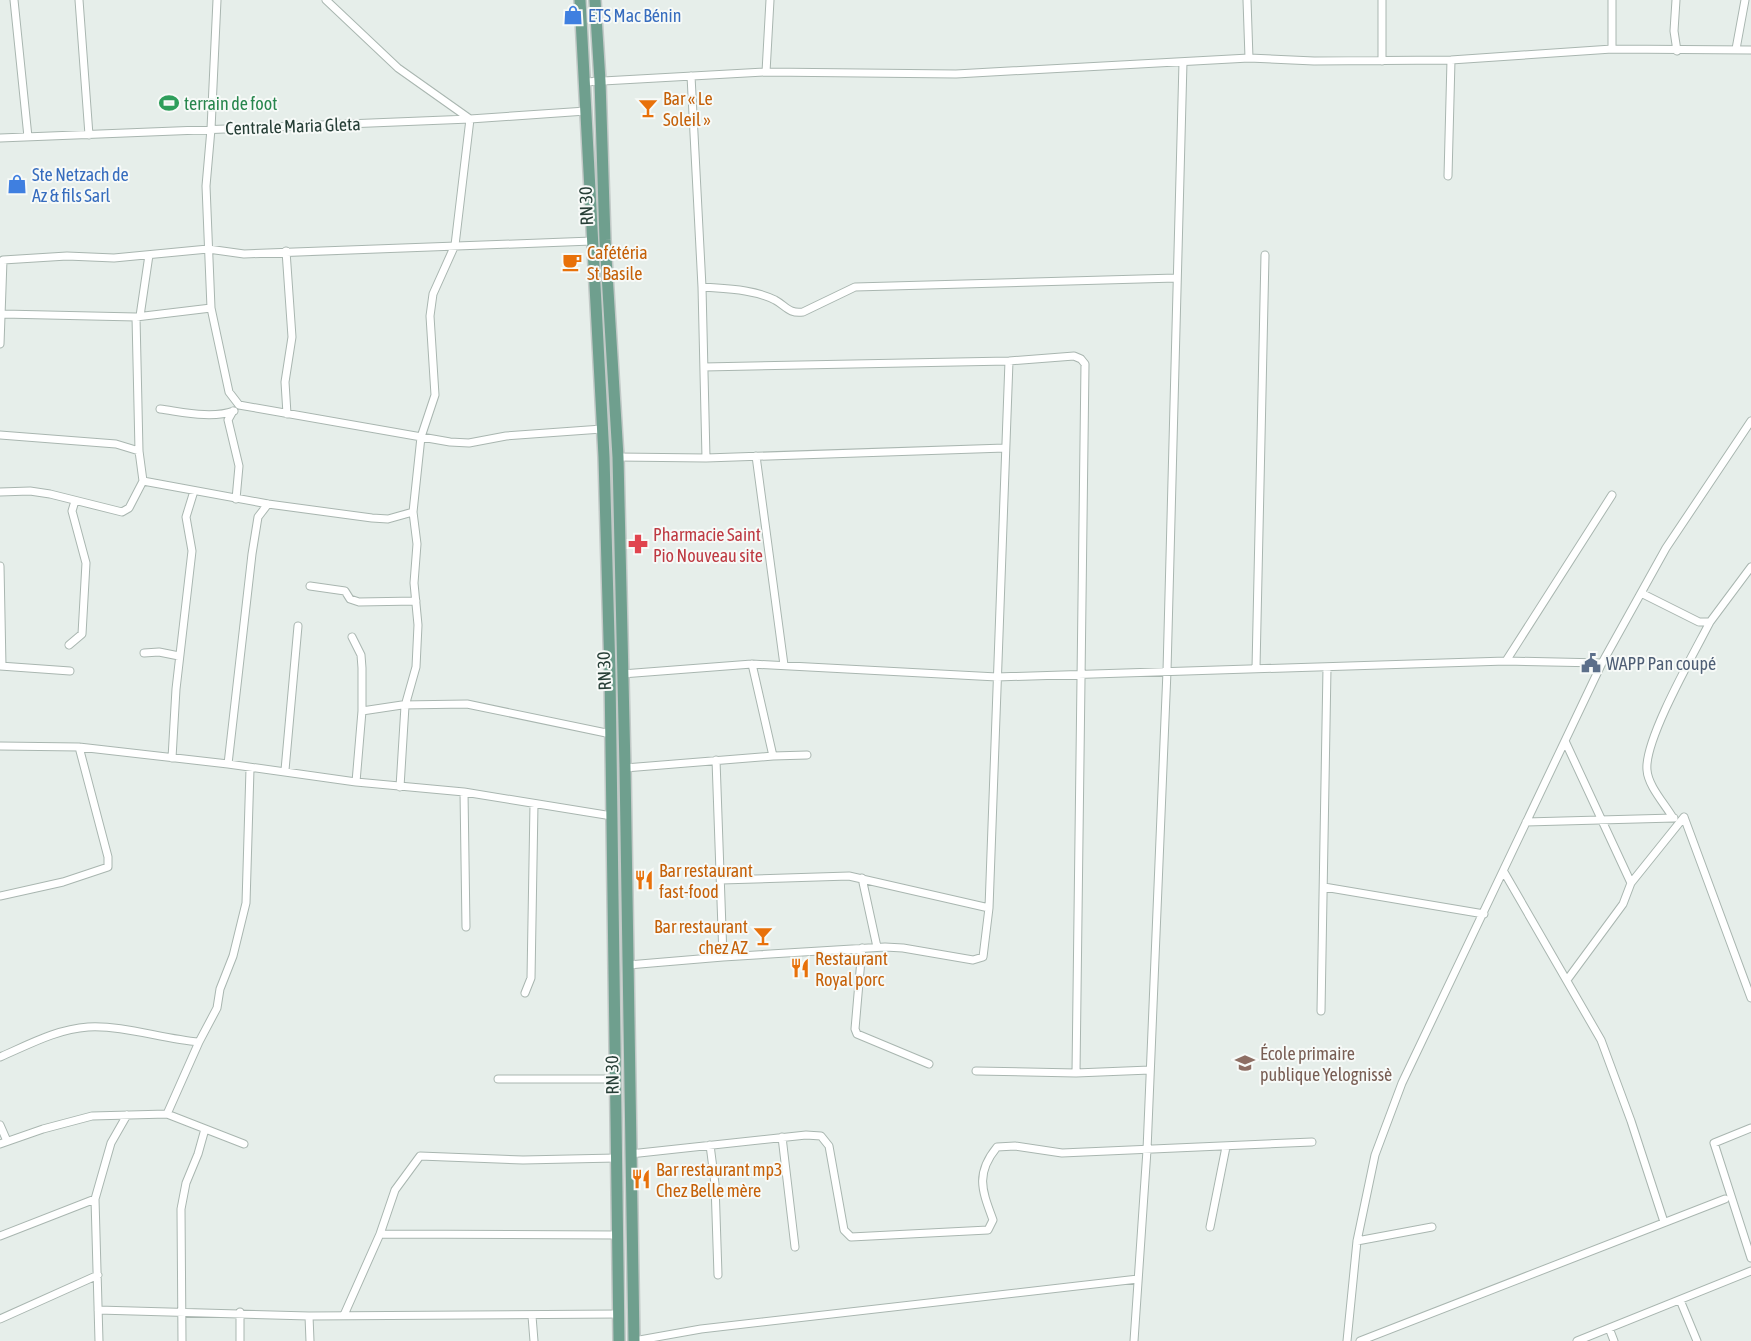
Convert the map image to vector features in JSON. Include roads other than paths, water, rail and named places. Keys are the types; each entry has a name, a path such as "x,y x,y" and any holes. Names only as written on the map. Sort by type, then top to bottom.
{"main road":[{"name":"RN 30","path":"580,0 602,429 611,734 614,1079 619,1341"},
{"name":"RN 30","path":"595,0 600,81 605,240 618,457 634,1341"}],"street":[{"path":"14,0 28,138"},
{"path":"79,0 89,135"},
{"path":"217,0 211,128 206,186 211,308 229,392 239,405 421,437 469,443 506,436 602,429"},
{"path":"326,0 398,68 470,119 455,245 433,294 429,337 435,396 421,437 413,512 417,544 414,583 418,625 416,667 405,706 400,787"},
{"path":"766,72 770,0"},
{"path":"1247,0 1249,58"},
{"path":"1382,0 1382,61"},
{"path":"1612,0 1612,49"},
{"path":"1676,0 1674,31 1677,51"},
{"path":"1736,49 1745,0"},
{"path":"585,82 766,72 956,74 1249,58 1314,61 1451,60 1612,49 1677,51 1751,50"},
{"path":"1448,176 1451,60"},
{"path":"1134,1341 1147,1150 1167,671 1183,62"},
{"path":"691,76 702,287 706,458"},
{"name":"Centrale Maria Gleta","path":"0,138 470,119 586,111"},
{"path":"0,344 3,314 3,260 67,256 114,258 208,249 244,254 592,241"},
{"path":"286,251 292,337 285,382 287,414"},
{"path":"0,492 30,491 122,512 130,508 143,481 139,451 138,317 149,255"},
{"path":"1256,668 1265,255"},
{"path":"702,287 756,292 777,301 787,310 795,313 803,312 855,288 1176,278"},
{"path":"3,314 138,317 211,308"},
{"path":"704,367 1008,360 1074,356 1081,359 1084,364 1076,1073"},
{"path":"628,965 877,947 903,948 974,960 981,959 989,908 1008,360"},
{"path":"236,499 238,466 228,420 239,405"},
{"path":"160,409 202,414 224,414 233,411"},
{"path":"1347,1341 1357,1241 1375,1155 1389,1116 1428,1027 1484,914 1602,663 1666,548 1751,421"},
{"path":"0,435 116,444 139,451"},
{"path":"618,457 706,458 1005,448"},
{"path":"756,456 784,665"},
{"path":"143,481 236,499 372,518 388,519 413,512"},
{"path":"172,758 179,656 192,551 186,517 194,491"},
{"path":"1506,661 1612,496"},
{"path":"68,645 82,634 86,563 72,511 75,501"},
{"path":"228,764 252,554 258,517 268,504"},
{"path":"0,566 1,666 70,671"},
{"path":"1672,818 1649,778 1647,769 1658,727 1710,622 1751,567"},
{"path":"310,586 345,592 350,599 359,602 416,601"},
{"path":"1641,593 1699,622 1710,622"},
{"path":"285,770 298,626"},
{"path":"352,637 361,655 362,711 356,782"},
{"path":"144,653 159,652 179,656"},
{"path":"622,674 752,664 997,678 1506,661 1602,663"},
{"path":"752,664 773,756"},
{"path":"1322,1011 1327,668"},
{"path":"362,711 405,706 467,704 611,734"},
{"path":"1566,742 1630,883"},
{"path":"0,746 79,747 250,768 285,770 356,782 464,792 612,816"},
{"path":"0,896 63,882 108,867 108,857 79,747"},
{"path":"625,768 773,756 807,756"},
{"path":"716,760 723,957"},
{"path":"167,1114 198,1042 217,1008 220,989 233,956 246,903 250,768"},
{"path":"464,792 466,927"},
{"path":"525,993 531,978 534,804"},
{"path":"1526,822 1684,817"},
{"path":"1567,980 1623,904 1630,883 1684,817"},
{"path":"1684,817 1751,998"},
{"path":"1504,872 1601,1040 1631,1121 1664,1222"},
{"path":"721,880 862,878 989,908"},
{"path":"862,878 877,947"},
{"path":"1324,887 1484,914"},
{"path":"862,948 856,1034 929,1064"},
{"path":"0,1057 58,1033 87,1027 115,1029 198,1042"},
{"path":"976,1071 1076,1073 1150,1070"},
{"path":"498,1079 614,1079"},
{"path":"0,1125 4,1142 80,1118 167,1114 244,1144"},
{"path":"99,1341 95,1199 111,1143 127,1115"},
{"path":"1751,1128 1714,1143 1751,1258"},
{"path":"182,1341 181,1209 186,1183 198,1154 205,1129"},
{"path":"630,1154 782,1137 821,1136 829,1146 844,1230 851,1236 988,1230 993,1220 982,1190 982,1177 988,1159 997,1147 1015,1146 1062,1153 1127,1148 1147,1150 1312,1142"},
{"path":"782,1137 795,1247"},
{"path":"710,1145 715,1184 718,1275"},
{"path":"1210,1227 1226,1147"},
{"path":"344,1316 380,1234 395,1190 420,1156 523,1160 616,1158"},
{"path":"1360,1341 1724,1198"},
{"path":"0,1236 95,1199"},
{"path":"1357,1241 1432,1227"},
{"path":"380,1234 617,1235"},
{"path":"1577,1341 1751,1271"},
{"path":"0,1319 98,1275"},
{"path":"634,1341 701,1329 1138,1279"},
{"path":"1680,1300 1697,1341"},
{"path":"98,1310 240,1312 309,1316 619,1314"},
{"path":"240,1312 240,1341"},
{"path":"309,1316 310,1341"},
{"path":"532,1316 534,1341"},
{"path":"1609,1328 1614,1341"}],"place":[{"name":"ETS Mac Bénin","path":"573,15"},
{"name":"terrain de foot","path":"169,103"},
{"name":"Bar « Le Soleil »","path":"648,108"},
{"name":"Ste Netzach de Az & fils Sarl","path":"17,184"},
{"name":"Cafétéria St Basile","path":"572,262"},
{"name":"Pharmacie Saint Pio Nouveau site","path":"638,544"},
{"name":"WAPP Pan coupé","path":"1591,663"},
{"name":"Bar restaurant fast-food","path":"644,880"},
{"name":"Bar restaurant chez AZ","path":"763,936"},
{"name":"Restaurant Royal porc","path":"800,968"},
{"name":"École primaire publique Yelognissè","path":"1245,1063"},
{"name":"Bar restaurant mp3 Chez Belle mère","path":"641,1179"}]}
